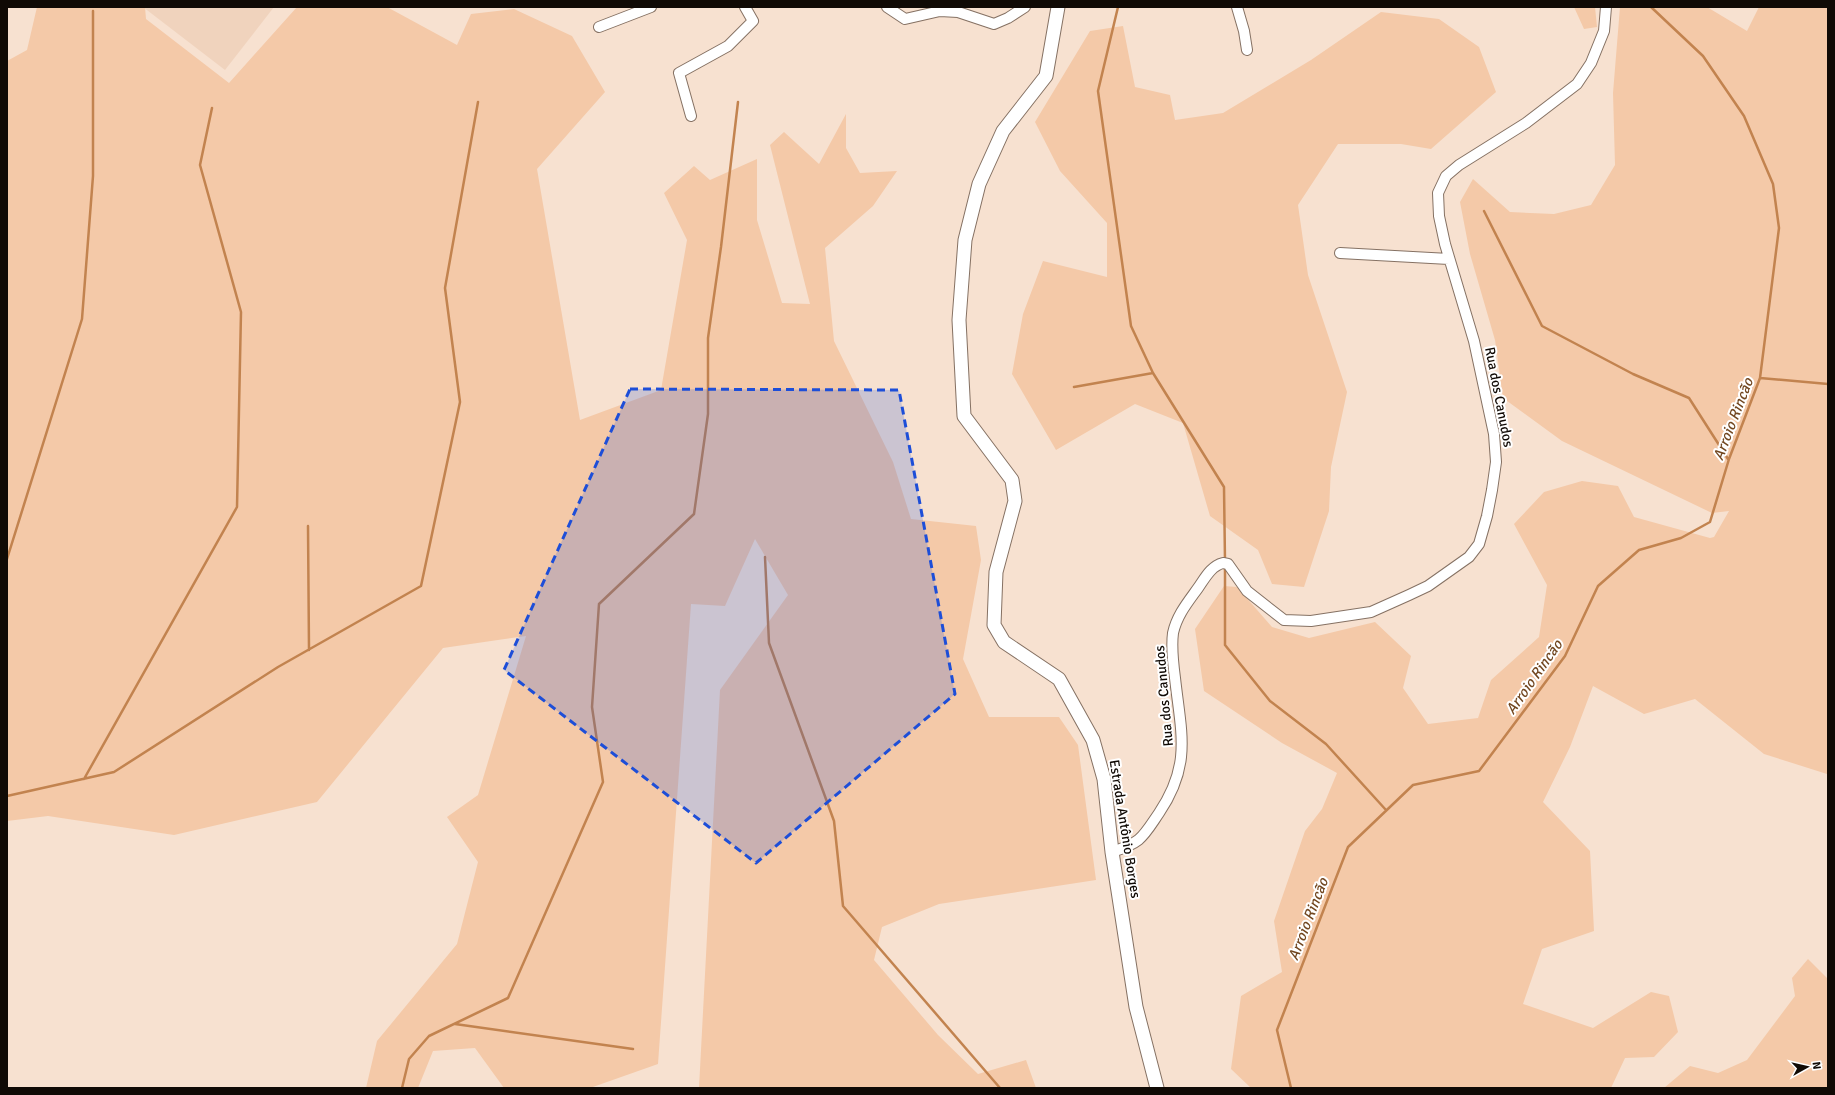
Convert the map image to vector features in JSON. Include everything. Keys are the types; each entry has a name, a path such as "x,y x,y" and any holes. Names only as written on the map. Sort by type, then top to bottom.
{"street":[{"path":"599,27 651,7"},
{"path":"691,116 679,73 728,46 753,21 745,7"},
{"path":"888,7 905,19 940,11 958,12 994,24 1008,18 1025,7"},
{"name":"Estrada Antônio Borges","path":"1058,7 1046,76 1003,131 979,184 965,240 959,320 964,416 1012,480 1015,501 996,572 994,625 1004,642 1059,679 1094,740 1104,779 1112,852 1136,1007 1156,1088"},
{"path":"1238,7 1247,50"},
{"name":"Rua dos Canudos","path":"1112,852 1134,845 1141,839 1172,794 1177,782 1183,755 1172,653 1173,633 1178,616 1212,568 1223,563 1228,564 1248,591 1284,620 1311,620 1371,612 1428,586 1469,557 1479,544 1487,516 1496,462 1494,434 1474,342 1449,259 1439,216 1438,194 1446,176 1459,165 1526,123 1577,84 1591,63 1604,30 1606,7"},
{"path":"1340,253 1449,259"}],"highlighted area":[{"path":"630,389 899,390 955,694 756,863 504,670"}],"shaded area":[{"path":"37,7 145,7 146,19 229,83 297,7 387,7 457,45 471,14 514,9 572,36 605,92 537,169 580,420 661,390 687,240 664,193 694,166 710,180 757,159 757,220 782,303 810,304 770,145 784,132 819,164 846,114 846,148 860,173 897,171 873,206 825,248 834,341 893,462 911,519 976,526 981,560 963,659 989,717 1059,717 1078,745 1096,880 939,904 882,927 874,960 938,1035 978,1074 1026,1060 1036,1088 699,1088 720,690 788,595 755,539 725,606 691,604 658,1064 590,1088 504,1088 475,1048 433,1051 418,1088 366,1088 377,1041 457,944 478,862 447,817 478,795 526,636 443,648 317,802 174,835 48,816 7,821 7,61 27,50"},
{"path":"143,7 274,7 225,70"},
{"path":"1574,7 1595,7 1597,27 1584,29"},
{"path":"1620,7 1707,7 1747,31 1759,7 1828,7 1828,773 1827,774 1764,754 1695,699 1644,714 1593,686 1570,747 1543,802 1590,851 1594,931 1542,949 1523,1004 1593,1028 1651,992 1669,996 1678,1032 1654,1057 1625,1058 1611,1088 1251,1088 1231,1069 1241,996 1282,972 1274,921 1305,831 1322,809 1337,773 1282,743 1204,691 1195,629 1224,586 1237,587 1272,627 1309,638 1375,622 1411,656 1403,688 1428,724 1478,718 1491,680 1539,637 1547,585 1514,524 1544,492 1582,481 1618,486 1634,517 1710,538 1714,537 1729,511 1712,513 1562,441 1503,398 1495,340 1470,254 1460,202 1473,179 1510,212 1554,214 1591,205 1615,165 1613,93"},
{"path":"1381,12 1439,19 1479,47 1496,92 1431,149 1401,144 1338,144 1298,205 1308,275 1347,392 1331,467 1329,511 1304,587 1272,584 1258,550 1210,516 1183,423 1135,404 1056,450 1012,374 1023,314 1043,261 1107,277 1107,223 1060,171 1035,122 1090,31 1123,26 1135,87 1170,95 1175,120 1223,113 1311,60"},
{"path":"1808,959 1828,979 1828,1088 1664,1088 1690,1066 1718,1073 1747,1060 1795,996 1792,978"}],"waterway":[{"path":"1118,7 1098,91 1131,326 1153,373 1224,487 1225,561"},
{"name":"Arroio Rincão","path":"1291,1088 1277,1030 1348,847 1413,785 1479,771 1565,656 1598,586 1639,550 1681,538 1710,522 1729,459 1760,378 1779,228 1773,184 1744,116 1703,56 1651,7"},
{"path":"7,559 82,319 93,176 93,11"},
{"path":"7,796 114,772 278,667 421,586 460,402 445,288 478,102"},
{"path":"402,1088 409,1059 429,1036 508,998 603,782 592,707 599,604 694,514 708,414 708,338 721,247 738,102"},
{"path":"84,779 237,507 241,312 200,165 212,108"},
{"path":"1484,211 1542,326 1633,374 1689,398 1728,459"},
{"path":"1074,387 1153,373"},
{"path":"1760,378 1828,384"},
{"path":"308,526 309,650"},
{"path":"765,557 769,643 834,821 843,906 1000,1088"},
{"path":"1225,566 1225,645 1270,701 1326,744 1386,810"},
{"path":"455,1024 633,1049"}]}
